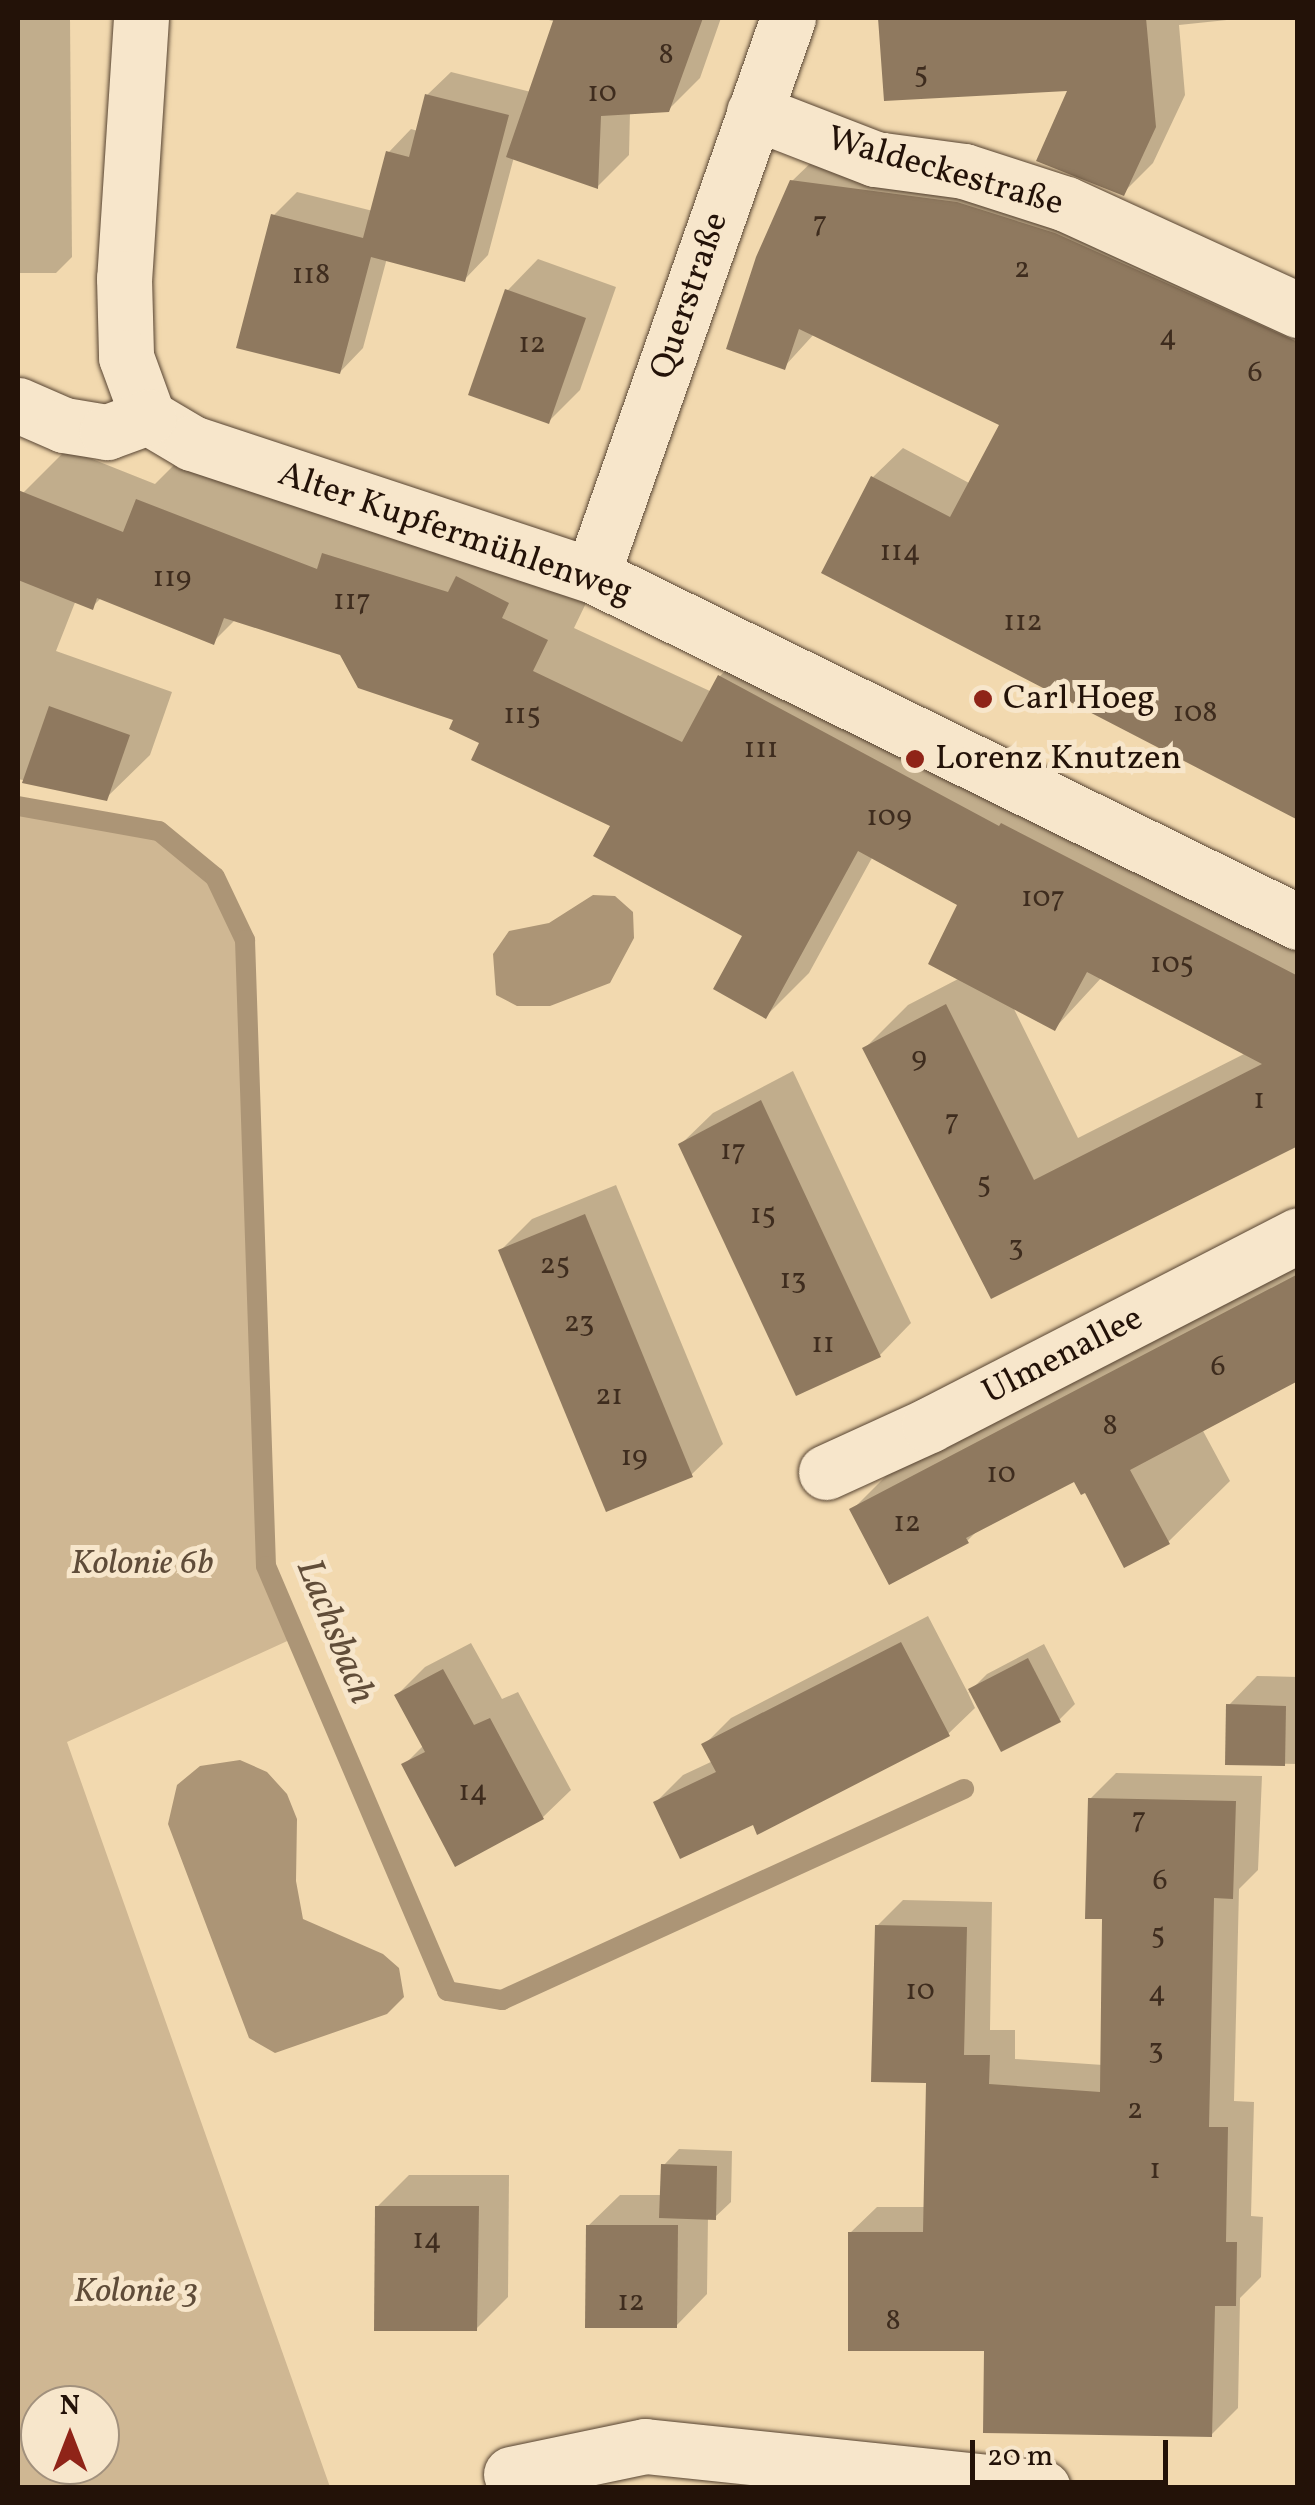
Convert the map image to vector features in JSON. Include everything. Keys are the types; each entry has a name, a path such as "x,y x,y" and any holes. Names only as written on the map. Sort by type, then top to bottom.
{"street":[{"path":"18,405 64,425 107,432 148,418 126,357 124,278 142,18"},
{"name":"Querstraße","path":"592,575 788,18"},
{"name":"Waldeckestraße","path":"754,112 874,159 964,171 1066,204 1298,310"},
{"name":"Alter Kupfermühlenweg","path":"148,418 192,443 592,575 1298,922"},
{"name":"Ulmenallee","path":"826,1472 929,1425 1298,1236"},
{"path":"510,2474 645,2446 1044,2488"}],"green space":[{"name":"Kolonie 6b","path":"18,806 159,831 215,877 245,940 265,1261 266,1566 296,1637 67,1742 330,2487 18,2487"}],"shaded area":[{"path":"593,895 615,896 633,912 634,938 610,983 550,1006 517,1006 496,995 493,954 509,931 549,923"},
{"path":"240,1760 267,1772 287,1794 297,1819 296,1881 303,1919 383,1954 399,1968 404,1997 387,2014 275,2053 249,2038 168,1824 177,1785 200,1766"}],"building":[{"path":"554,18 703,18 669,112 601,116 598,189 506,157"},
{"path":"878,18 1146,18 1156,127 1124,196 1036,161 1067,91 884,101"},
{"path":"425,94 509,115 465,282 371,257 340,374 236,348 271,214 363,238 386,151 409,157"},
{"path":"790,180 957,202 1055,233 1298,342 1298,820 821,573 871,476 950,517 999,425 799,329 785,370 726,349 756,257"},
{"path":"505,289 586,318 549,424 468,395"},
{"path":"18,490 123,532 136,499 317,569 322,553 448,592 456,576 509,603 502,618 548,640 533,671 682,742 718,675 999,826 1001,823 1298,976 1298,1146 991,1299 862,1048 946,1004 1034,1180 1262,1064 1087,972 1055,1031 928,964 957,905 858,851 766,1019 713,989 742,936 593,856 610,826 471,760 479,743 449,729 453,720 358,688 340,655 224,618 214,645 97,598 93,610 18,580"},
{"path":"49,706 130,735 107,801 22,783"},
{"path":"761,1100 881,1357 796,1396 678,1144"},
{"path":"585,1214 693,1477 606,1512 498,1250"},
{"path":"1298,1274 1298,1381 1130,1470 1170,1544 1124,1568 1085,1493 1081,1495 1074,1482 966,1538 969,1543 889,1585 849,1509"},
{"path":"901,1642 950,1736 757,1835 753,1825 680,1859 653,1802 716,1772 701,1744"},
{"path":"1028,1658 1061,1722 1001,1752 968,1689"},
{"path":"443,1669 474,1725 490,1718 544,1819 455,1867 401,1764 425,1752 394,1695"},
{"path":"1226,1704 1286,1706 1285,1766 1225,1765"},
{"path":"1088,1798 1236,1801 1233,1899 1214,1898 1209,2127 1228,2127 1226,2242 1237,2242 1236,2306 1215,2306 1212,2437 983,2433 984,2351 848,2351 848,2232 923,2232 926,2083 871,2082 875,1925 967,1927 964,2055 990,2055 989,2084 1100,2092 1102,1919 1085,1919"},
{"path":"661,2164 717,2166 716,2220 659,2218"},
{"path":"375,2206 479,2206 477,2331 374,2331"},
{"path":"586,2225 678,2225 677,2328 585,2328"}],"waterway":[{"name":"Lachsbach","path":"18,806 159,831 215,877 245,940 266,1566 447,1991 502,2000 964,1789"}],"place":[{"name":"Carl Hoeg","path":"983,699"},
{"name":"Lorenz Knutzen","path":"915,759"}],"park label":[{"name":"Kolonie 3","path":"136,2292"}]}
